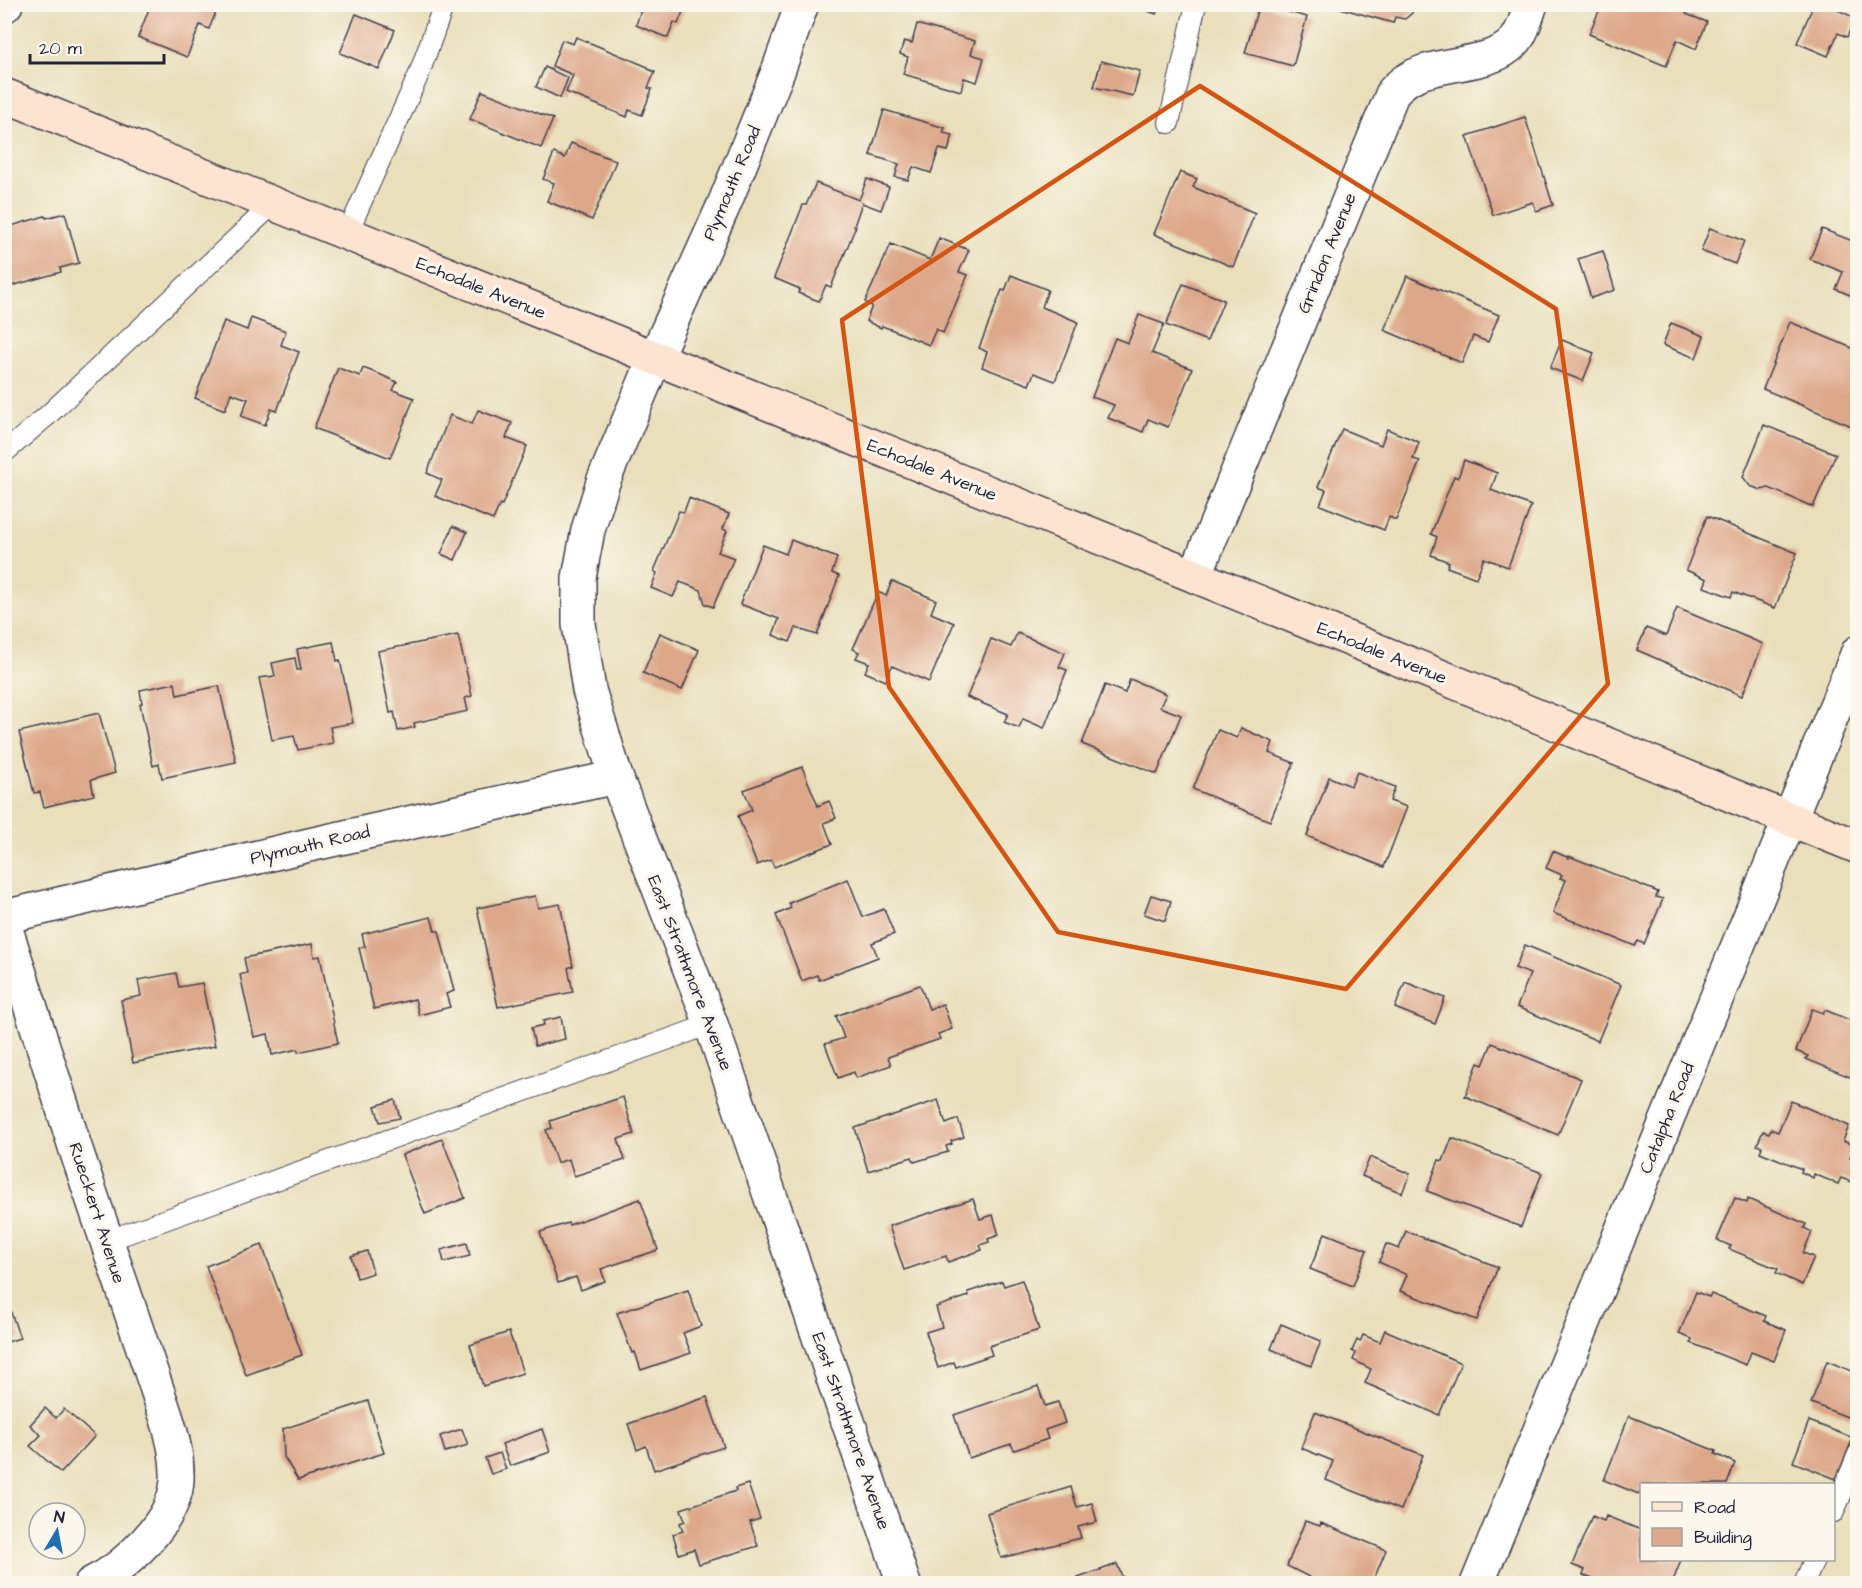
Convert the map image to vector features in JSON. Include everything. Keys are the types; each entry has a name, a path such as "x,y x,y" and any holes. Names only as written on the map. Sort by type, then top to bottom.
{"main road":[{"name":"Echodale Avenue","path":"4,95 1195,576 1857,847"}],"street":[{"name":"Plymouth Road","path":"655,358 723,207 777,74 802,4"},
{"name":"Grindon Avenue","path":"1195,576 1393,92 1400,82 1423,71 1487,57 1506,49 1516,40 1531,4"},
{"name":"East Strathmore Avenue","path":"655,358 603,482 588,530 579,578 579,624 589,690 616,777 711,1024 904,1584"},
{"name":"Catalpha Road","path":"1477,1584 1857,652"},
{"name":"Plymouth Road","path":"4,917 616,777"},
{"name":"Rueckert Avenue","path":"4,923 106,1241 174,1440 177,1482 172,1503 153,1533 135,1552 106,1576 91,1584"}],"lane":[{"path":"347,234 419,74 444,4"},
{"path":"1169,123 1196,4"},
{"path":"4,453 48,415 273,204"},
{"path":"106,1241 711,1024"},
{"path":"1835,1507 1857,1454"},
{"path":"1804,1584 1814,1561"}],"highlighted area":[{"path":"1200,86 1556,309 1608,684 1346,989 1058,932 889,687 842,320"}],"building":[{"path":"151,4 212,4 218,7 209,29 200,25 187,57 138,37"},
{"path":"627,4 686,4 678,24 674,22 668,38 636,25 641,10"},
{"path":"1129,4 1159,4 1156,14"},
{"path":"1259,4 1307,17 1293,66 1245,53"},
{"path":"1326,4 1414,4 1412,13 1405,19 1395,17 1393,23"},
{"path":"1602,4 1674,4 1687,10 1686,14 1707,22 1696,49 1677,40 1666,66 1589,34"},
{"path":"1814,4 1841,4 1838,10 1855,18 1847,37 1838,33 1828,56 1797,43"},
{"path":"356,14 395,30 379,69 340,53"},
{"path":"917,24 975,41 971,54 984,58 977,82 964,78 961,91 903,74 908,57 900,54 904,41 912,43"},
{"path":"576,37 655,72 648,88 652,89 642,115 629,110 627,117 566,92 573,75 552,66 562,40 573,44"},
{"path":"1101,61 1140,71 1133,96 1094,87"},
{"path":"545,67 568,78 560,98 536,87"},
{"path":"482,91 553,119 541,148 470,119"},
{"path":"884,110 945,128 943,133 953,135 948,151 939,149 931,173 913,167 908,180 895,177 899,164 870,155"},
{"path":"1525,117 1553,205 1536,211 1533,202 1493,215 1467,136"},
{"path":"571,143 616,161 592,220 547,201 554,183 543,179 554,153 565,158"},
{"path":"1180,172 1197,179 1193,187 1255,213 1233,267 1154,234"},
{"path":"867,179 889,187 881,210 862,203 854,226 856,226 831,287 826,285 819,301 798,293 800,289 774,278 803,205 806,205 816,183 859,200"},
{"path":"65,213 79,263 60,268 61,272 4,288 4,228 45,216 46,218"},
{"path":"1710,228 1744,241 1735,264 1701,251"},
{"path":"1822,229 1857,241 1857,298 1836,289 1843,272 1810,259"},
{"path":"939,238 969,250 959,272 968,275 943,333 936,329 929,345 866,321 872,306 865,302 891,244 930,260"},
{"path":"1603,251 1615,290 1591,298 1578,259"},
{"path":"1011,275 1048,290 1042,307 1078,322 1055,381 1034,373 1029,385 982,367 987,352 979,348 1002,290 1005,291"},
{"path":"1407,276 1499,315 1488,342 1473,336 1462,363 1384,330"},
{"path":"1183,284 1224,300 1207,341 1166,325"},
{"path":"1139,315 1164,324 1152,353 1192,369 1168,427 1148,419 1143,432 1108,418 1114,405 1092,397 1115,338 1128,343"},
{"path":"251,318 286,331 281,345 299,352 277,411 271,409 265,425 241,416 248,399 231,393 225,410 195,398 224,321 247,330"},
{"path":"1790,322 1857,350 1857,417 1854,427 1763,389"},
{"path":"1671,323 1704,336 1696,358 1663,345"},
{"path":"1562,340 1594,353 1583,381 1550,368"},
{"path":"338,368 360,376 363,368 379,374 397,382 393,390 414,398 390,458 314,428"},
{"path":"478,410 512,423 506,438 527,446 502,505 500,504 493,520 435,496 442,480 427,473 450,415 472,424"},
{"path":"1764,425 1836,454 1813,507 1769,488 1761,490 1750,486 1743,477"},
{"path":"1342,429 1381,445 1387,429 1419,442 1413,459 1420,461 1396,520 1389,517 1384,530 1320,505 1326,490 1318,487"},
{"path":"1464,460 1497,473 1491,490 1531,506 1508,567 1484,558 1476,578 1447,567 1449,562 1431,555 1437,537 1431,534 1454,476 1458,478"},
{"path":"689,498 729,514 723,529 727,531 718,552 734,558 713,607 705,604 701,590 680,582 673,597 651,588 657,573 654,571 679,511 684,512"},
{"path":"1707,516 1797,553 1775,608 1733,592 1731,597 1704,587 1707,579 1686,570"},
{"path":"453,526 467,532 455,560 441,554"},
{"path":"791,540 837,558 832,573 839,576 817,635 796,628 790,642 773,635 779,619 740,604 763,545 786,554"},
{"path":"892,581 936,600 931,613 954,623 929,682 892,666 886,681 865,672 869,663 856,658 859,652 853,649 878,592 886,596"},
{"path":"1677,608 1763,644 1742,696 1637,650 1646,628 1666,636"},
{"path":"660,633 699,650 682,690 643,673"},
{"path":"1017,633 1065,653 1059,667 1067,670 1044,728 1023,719 1019,728 1004,722 1008,714 967,697 991,639 1011,647"},
{"path":"458,635 472,696 465,698 468,711 414,723 415,727 398,731 394,712 390,713 378,651"},
{"path":"333,642 337,661 340,660 353,723 330,727 333,743 298,750 294,736 272,740 259,678 275,676 272,663 295,658 297,670 301,670 297,649"},
{"path":"1130,679 1166,694 1160,707 1181,715 1157,774 1082,744 1105,685 1125,693"},
{"path":"175,683 177,695 219,686 236,762 162,778 159,764 153,766 140,704 142,703 140,690"},
{"path":"99,713 115,773 91,780 94,795 44,807 40,792 34,793 19,732"},
{"path":"1241,728 1273,742 1269,753 1294,763 1270,821 1193,789 1218,730 1237,738"},
{"path":"802,767 818,806 829,801 836,818 824,823 832,844 774,867 771,860 757,865 738,816 752,810 744,790"},
{"path":"1357,772 1395,787 1390,801 1407,807 1384,867 1307,836 1329,777 1351,786"},
{"path":"1553,851 1658,892 1656,897 1663,899 1644,944 1638,941 1635,946 1553,913 1566,880 1560,878 1562,875 1546,868"},
{"path":"848,879 863,917 884,909 894,934 872,943 878,957 819,980 817,975 802,981 776,915 791,908 789,903"},
{"path":"1151,895 1171,901 1165,921 1144,914"},
{"path":"535,896 538,908 560,904 573,966 568,968 573,992 498,1007 477,908"},
{"path":"431,917 435,931 439,931 454,991 446,994 450,1007 419,1015 415,999 374,1009 359,948 365,947 362,934"},
{"path":"312,944 314,957 320,956 338,1043 272,1055 268,1034 254,1037 240,975 247,973 244,958"},
{"path":"1525,945 1621,985 1598,1041 1517,1007 1530,974 1515,968"},
{"path":"176,973 179,987 202,983 215,1046 133,1063 121,1000 141,996 138,980"},
{"path":"1405,982 1445,998 1435,1024 1395,1008"},
{"path":"920,985 929,1009 943,1004 952,1029 938,1034 940,1039 888,1057 891,1065 856,1078 854,1072 838,1078 825,1044 844,1038 836,1016"},
{"path":"1812,1009 1823,1013 1825,1010 1857,1023 1857,1080 1806,1059 1808,1056 1796,1051"},
{"path":"561,1017 565,1039 535,1046 531,1028 544,1025 543,1021"},
{"path":"1492,1043 1581,1079 1558,1135 1465,1096 1478,1063 1483,1065"},
{"path":"623,1097 634,1134 618,1139 625,1160 574,1176 569,1159 557,1163 546,1130 552,1128 550,1121"},
{"path":"395,1100 400,1118 380,1122 375,1106"},
{"path":"938,1100 946,1124 958,1119 964,1137 951,1141 952,1144 946,1146 948,1152 914,1162 912,1157 868,1171 855,1128"},
{"path":"1791,1101 1849,1126 1843,1141 1855,1146 1850,1158 1857,1161 1857,1176 1854,1183 1841,1178 1838,1184 1814,1174 1813,1178 1801,1172 1802,1169 1760,1152 1762,1147 1757,1145 1763,1131 1769,1133 1771,1129 1778,1132"},
{"path":"1452,1138 1542,1173 1521,1227 1427,1191 1439,1160 1443,1161"},
{"path":"442,1139 465,1198 425,1214 402,1155"},
{"path":"1370,1157 1410,1174 1402,1193 1362,1176"},
{"path":"1735,1198 1747,1203 1748,1199 1806,1224 1804,1228 1812,1232 1803,1253 1814,1257 1802,1285 1776,1273 1778,1269 1729,1249 1731,1246 1717,1240"},
{"path":"640,1199 658,1250 601,1269 605,1281 581,1290 576,1277 558,1283 540,1232 568,1223 569,1225"},
{"path":"973,1199 980,1219 993,1215 999,1235 980,1245 982,1250 948,1262 946,1256 904,1270 889,1226"},
{"path":"1406,1231 1498,1267 1477,1320 1400,1291 1407,1275 1379,1262 1386,1244 1399,1249"},
{"path":"1325,1233 1367,1250 1353,1286 1310,1269"},
{"path":"467,1243 470,1256 444,1262 441,1250"},
{"path":"262,1245 302,1355 246,1375 206,1266"},
{"path":"367,1251 373,1273 357,1278 351,1256"},
{"path":"1022,1280 1039,1330 989,1346 992,1355 956,1367 954,1362 938,1368 926,1332 942,1327 936,1307 969,1296 968,1292 1002,1281 1004,1286"},
{"path":"688,1290 701,1326 683,1333 691,1353 641,1370 617,1313"},
{"path":"1696,1292 1709,1297 1711,1294 1766,1316 1764,1321 1786,1330 1774,1361 1751,1352 1746,1365 1691,1343 1692,1339 1679,1334"},
{"path":"9,1307 20,1338 4,1343 4,1309"},
{"path":"1281,1324 1321,1341 1311,1366 1271,1349"},
{"path":"1385,1330 1461,1363 1439,1415 1365,1383 1371,1369 1353,1360 1356,1353 1352,1351 1357,1340 1360,1342 1363,1335 1380,1342"},
{"path":"509,1332 523,1373 483,1386 470,1345"},
{"path":"1827,1361 1857,1373 1857,1398 1850,1418 1811,1403"},
{"path":"1038,1386 1045,1406 1058,1402 1065,1423 1045,1430 1048,1439 1014,1450 1011,1444 969,1458 954,1415"},
{"path":"707,1397 724,1447 654,1470 646,1446 637,1450 628,1424"},
{"path":"368,1401 384,1453 298,1480 284,1457 283,1429"},
{"path":"45,1408 56,1418 64,1409 95,1436 61,1473 30,1446 41,1435 30,1425"},
{"path":"1315,1412 1423,1455 1401,1510 1326,1480 1333,1461 1301,1448"},
{"path":"1629,1416 1716,1451 1715,1454 1735,1463 1727,1483 1640,1483 1640,1495 1604,1480"},
{"path":"1809,1421 1853,1438 1836,1479 1793,1462"},
{"path":"462,1429 468,1445 445,1452 440,1436"},
{"path":"542,1429 550,1452 510,1466 502,1444"},
{"path":"500,1453 506,1469 491,1474 485,1458"},
{"path":"748,1484 760,1519 750,1522 758,1546 699,1564 694,1549 679,1554 673,1534 683,1531 680,1523 685,1521 681,1509 736,1491 735,1488"},
{"path":"1071,1487 1077,1507 1092,1503 1097,1522 1078,1527 1081,1538 1001,1558 987,1513"},
{"path":"1592,1516 1604,1521 1606,1516 1640,1530 1640,1561 1681,1561 1672,1584 1604,1584 1583,1575 1585,1570 1572,1565"},
{"path":"1305,1521 1320,1526 1321,1523 1386,1550 1372,1584 1323,1584 1287,1566"},
{"path":"1117,1564 1125,1584 1064,1584 1064,1583"}]}
